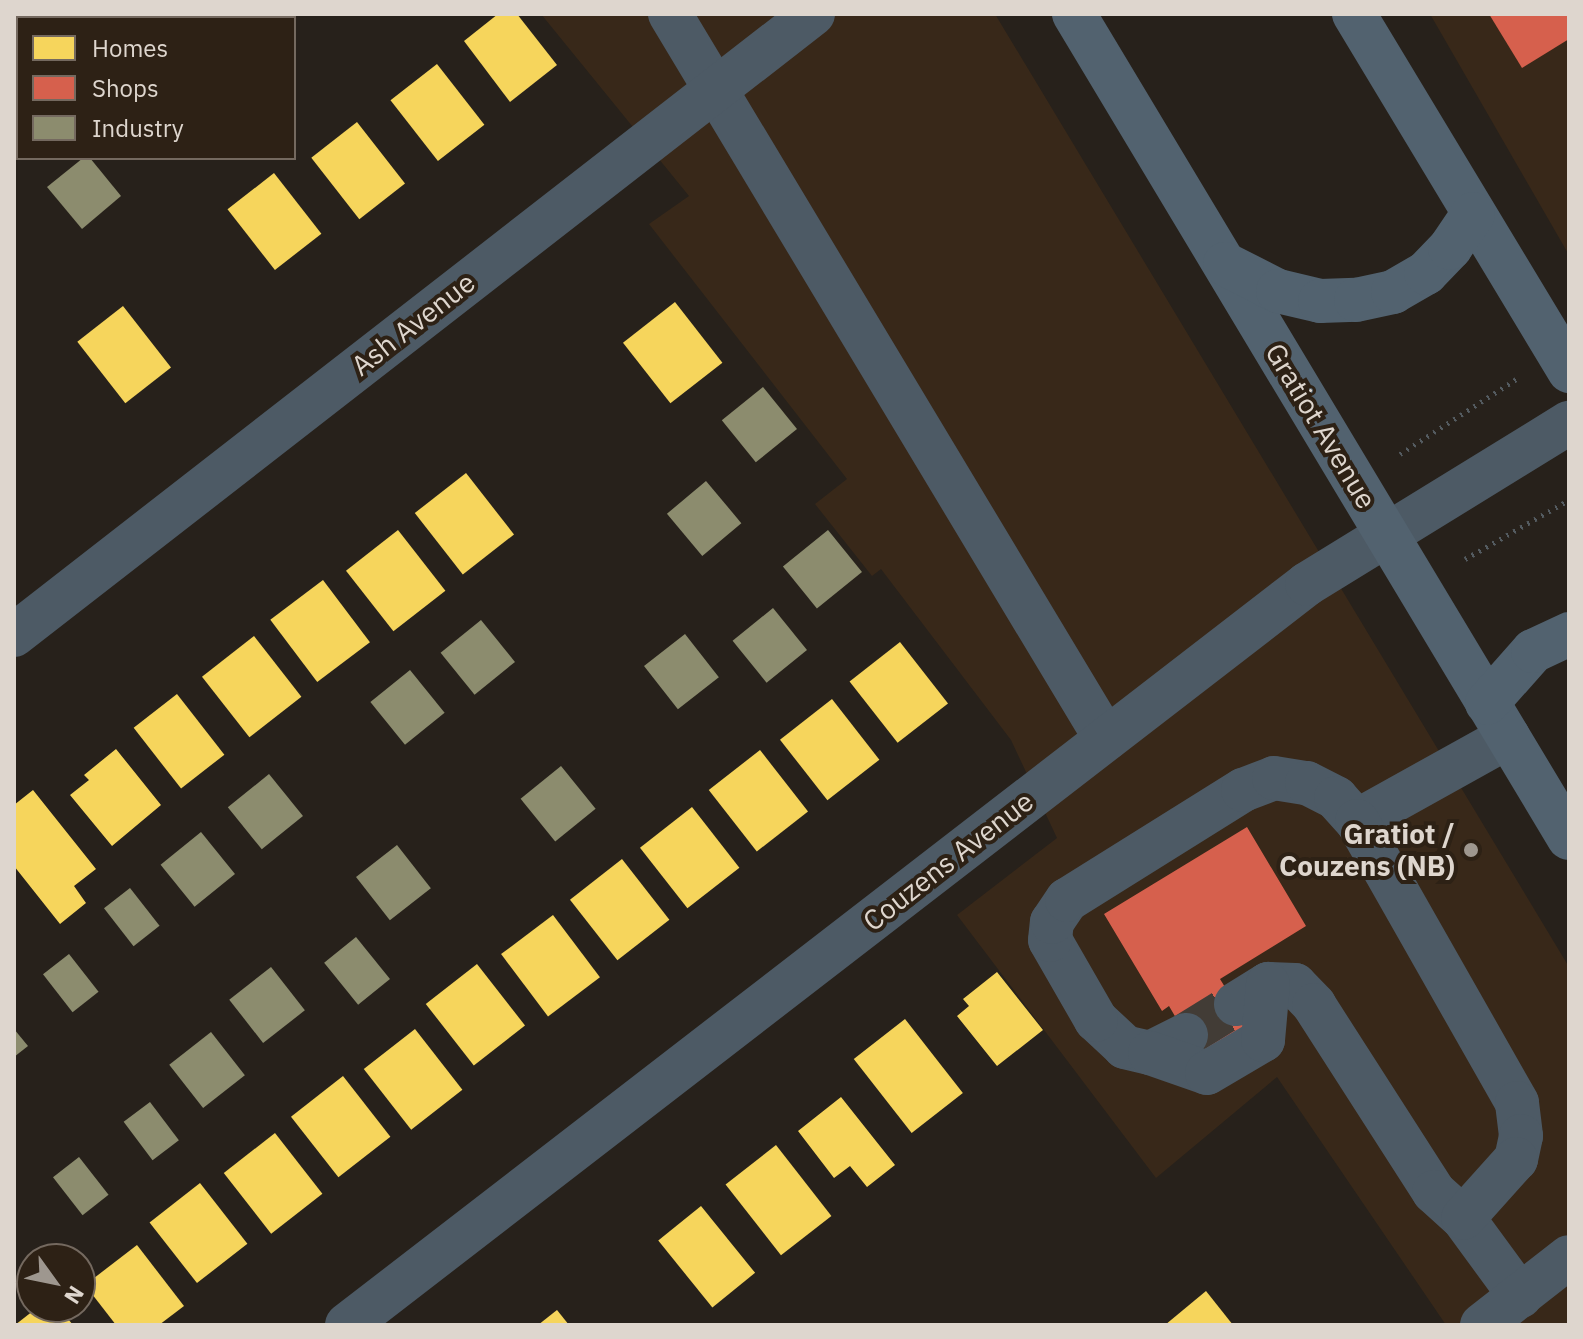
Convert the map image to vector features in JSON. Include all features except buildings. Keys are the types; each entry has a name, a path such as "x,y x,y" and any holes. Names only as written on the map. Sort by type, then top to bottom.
{"main road":[{"name":"Gratiot Avenue","path":"1074,14 1569,838"},
{"path":"1354,14 1569,371"},
{"path":"1225,264 1278,291 1320,301 1356,300 1393,292 1426,273 1450,248 1473,214"},
{"path":"1497,720 1533,651 1569,634"}],"street":[{"path":"670,14 1106,739"},
{"name":"Ash Avenue","path":"14,635 813,14"},
{"name":"Couzens Avenue","path":"347,1325 1307,584 1569,423"},
{"path":"1357,821 1497,720"},
{"path":"1463,1218 1516,1159 1521,1136 1517,1103 1357,821 1336,798 1307,783 1274,778 1243,790 1067,900 1052,922 1050,940 1096,1020 1125,1047 1168,1044 1207,1073 1263,1040 1252,994 1295,985 1314,1005 1434,1192 1463,1218 1520,1296"},
{"path":"1482,1325 1569,1257"}],"path":[{"path":"1400,454 1518,378"},
{"path":"1465,559 1569,500"}],"shaded area":[{"path":"541,14 995,14 1569,967 1569,1325 1446,1325 1277,1077 1156,1178 957,915 1057,838 1011,740 881,569 872,576 815,504 847,479 649,224 689,196"},
{"path":"1430,14 1569,14 1569,255"}],"tunnel":[{"path":"1186,1035 1236,1004"}],"place":[{"name":"Gratiot / Couzens (NB)","path":"1471,850"}]}
